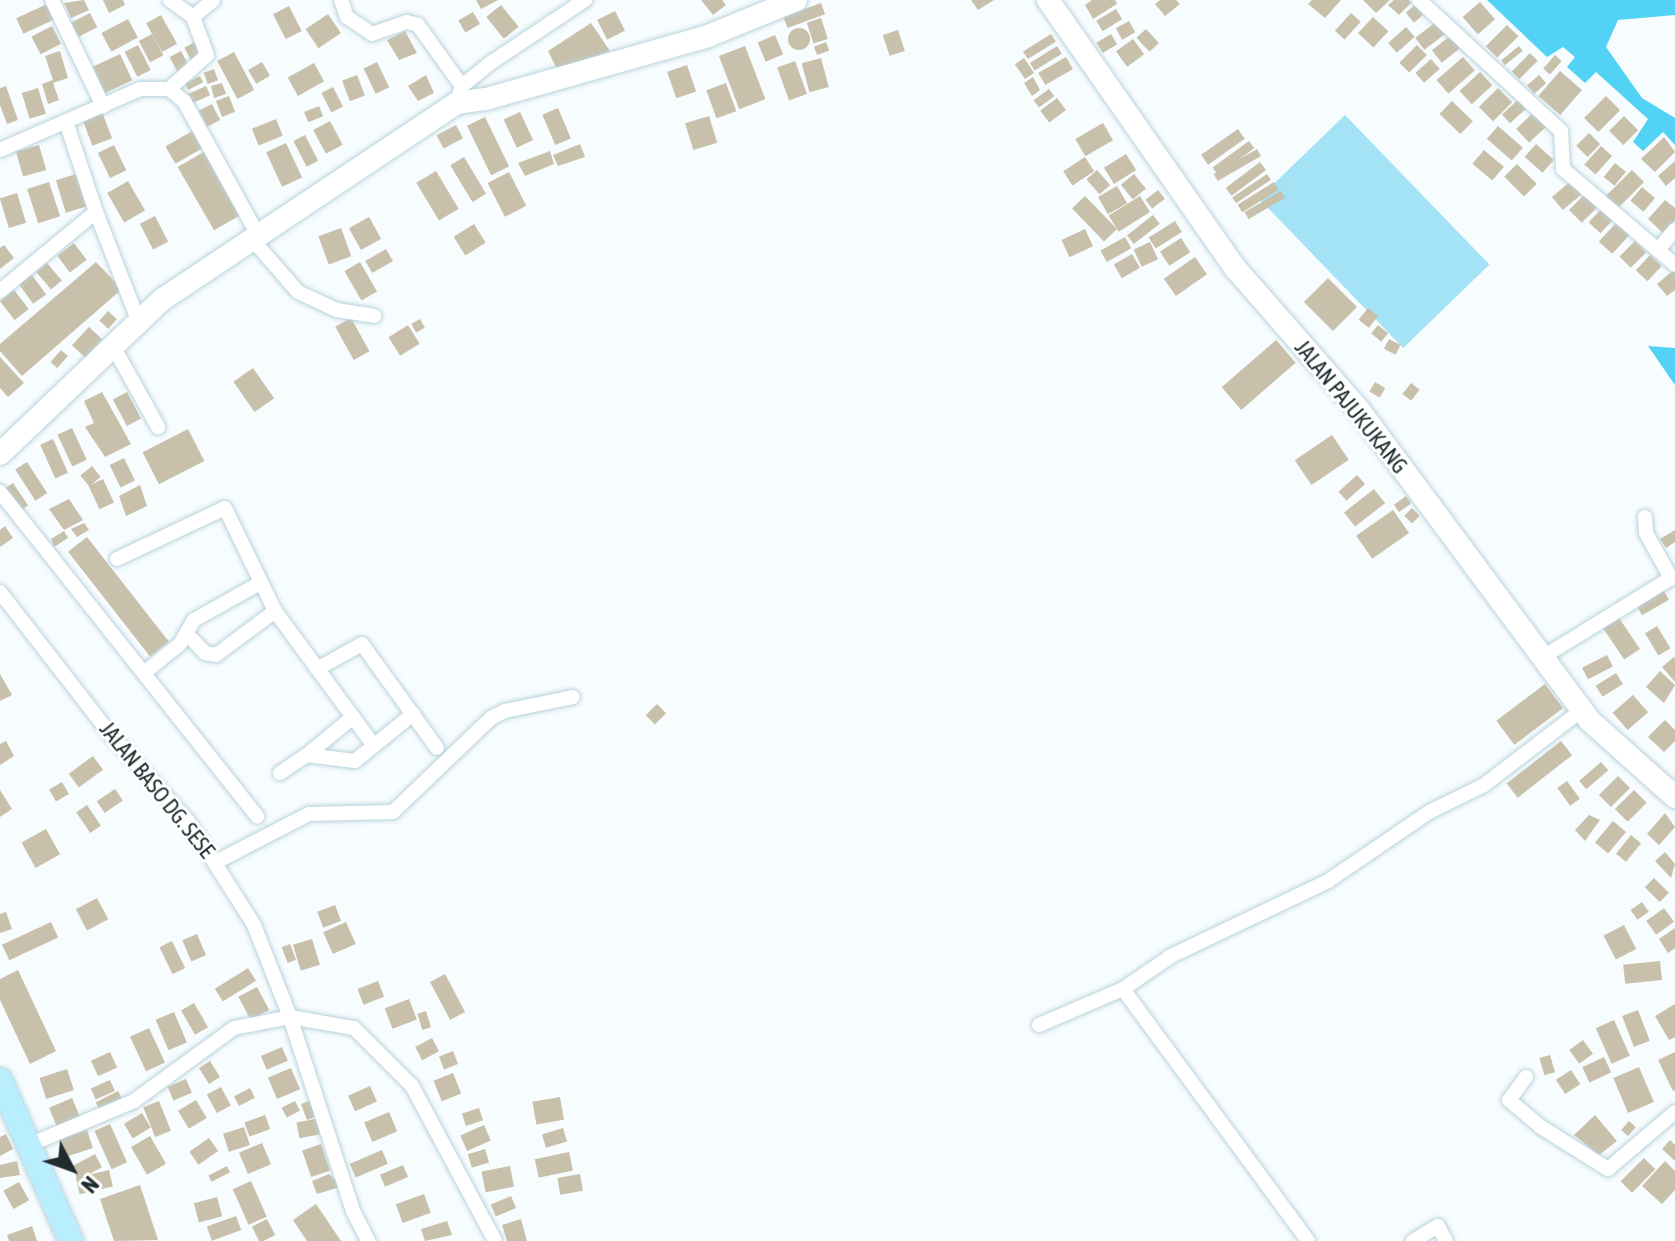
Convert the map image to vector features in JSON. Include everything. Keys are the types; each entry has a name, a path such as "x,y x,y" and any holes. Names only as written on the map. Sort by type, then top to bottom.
{"main road":[{"path":"0,1080 71,1241"}],"street":[{"path":"52,0 103,106"},
{"path":"169,89 207,55 193,17 170,0"},
{"path":"193,17 213,0"},
{"path":"341,0 347,17 372,34 407,22 418,25 460,94 486,99 708,36 796,0"},
{"path":"2,448 138,320 460,94 585,0"},
{"name":"JALAN PAJUKUKANG","path":"1048,0 1236,269 1359,410 1582,710 1617,749 1675,797"},
{"path":"1419,0 1561,131 1563,169 1675,265"},
{"path":"0,150 67,125 140,89 169,89 184,101 255,237 298,292 337,310 375,316"},
{"path":"67,125 96,212 138,320"},
{"path":"0,291 96,212"},
{"path":"1658,250 1675,230"},
{"path":"113,346 158,427"},
{"path":"0,492 257,816"},
{"path":"117,559 225,508 275,611 374,746"},
{"path":"1543,657 1671,578 1646,533 1645,517"},
{"path":"145,672 180,644 194,620 260,583"},
{"name":"JALAN BASO DG. SESE","path":"0,592 216,862 266,951 315,1081 353,1211 368,1241"},
{"path":"186,633 205,653 216,655 275,611"},
{"path":"317,669 362,644 437,748"},
{"path":"216,862 309,814 393,812 491,718 505,711 573,697"},
{"path":"1039,1025 1123,989 1171,956 1344,872 1429,812 1484,785 1582,710"},
{"path":"307,755 355,761 413,714"},
{"path":"280,773 353,717"},
{"path":"1123,989 1308,1241"},
{"path":"29,1145 134,1101 234,1028 290,1017 354,1028 412,1086 495,1241"},
{"path":"1526,1077 1509,1100 1541,1127 1608,1169 1675,1112"},
{"path":"1413,1241 1438,1226 1446,1241"}],"shaded area":[{"path":"1345,115 1489,265 1403,348 1259,198"}],"water":[{"path":"1487,0 1675,0 1675,15 1618,20 1606,47 1642,98 1675,118 1675,145 1663,132 1643,151 1633,142 1648,119 1596,72 1585,83 1567,67 1575,57 1563,47 1547,57"},
{"path":"1648,346 1675,348 1675,385"}],"building":[{"path":"84,0 89,10 71,18 64,3"},
{"path":"103,0 123,0 125,5 109,13"},
{"path":"476,0 498,0 481,9"},
{"path":"701,0 722,0 726,5 713,15"},
{"path":"971,0 994,0 978,10"},
{"path":"1092,0 1115,0 1117,4 1093,19 1085,5"},
{"path":"1160,0 1176,0 1180,4 1165,16 1155,4"},
{"path":"1312,0 1341,0 1325,18 1308,4"},
{"path":"1363,0 1390,0 1376,13"},
{"path":"1394,0 1409,0 1411,3 1399,15 1388,5"},
{"path":"1480,2 1495,19 1478,34 1463,17"},
{"path":"821,3 825,14 788,28 783,17"},
{"path":"47,4 54,19 23,34 16,18"},
{"path":"501,5 519,27 504,39 486,17"},
{"path":"1415,5 1423,15 1414,23 1406,13"},
{"path":"289,6 302,31 286,39 273,14"},
{"path":"1116,9 1122,19 1102,31 1096,21"},
{"path":"615,11 625,31 607,40 597,20"},
{"path":"473,12 480,24 465,33 458,20"},
{"path":"90,13 97,27 79,37 71,23"},
{"path":"1351,13 1361,22 1345,40 1335,31"},
{"path":"328,14 341,33 318,48 306,29"},
{"path":"161,15 177,44 162,52 146,23"},
{"path":"1373,17 1388,31 1373,47 1358,33"},
{"path":"821,18 828,39 814,44 807,23"},
{"path":"128,19 138,38 111,52 102,33"},
{"path":"1129,21 1135,32 1122,40 1116,28"},
{"path":"1436,22 1445,34 1424,50 1415,38"},
{"path":"591,23 610,51 557,69 548,51"},
{"path":"1507,25 1518,36 1497,58 1486,46"},
{"path":"52,26 61,44 41,54 32,36"},
{"path":"1406,27 1415,37 1397,53 1388,43"},
{"path":"795,28 803,28 810,39 803,50 795,50 788,43 788,35"},
{"path":"1146,29 1159,43 1149,52 1136,38"},
{"path":"898,30 905,51 890,56 883,35"},
{"path":"405,31 417,53 399,60 387,40"},
{"path":"152,34 163,55 150,62 139,41"},
{"path":"1051,34 1056,42 1028,59 1023,51"},
{"path":"1111,34 1117,44 1103,53 1096,43"},
{"path":"775,35 783,54 766,62 758,42"},
{"path":"1450,36 1460,49 1442,63 1432,50"},
{"path":"1133,39 1144,54 1127,67 1116,51"},
{"path":"195,42 202,55 191,61 184,48"},
{"path":"826,42 829,50 817,55 814,47"},
{"path":"138,45 151,70 137,77 125,52"},
{"path":"1417,45 1427,55 1409,73 1399,63"},
{"path":"745,46 765,99 739,109 719,56"},
{"path":"1057,46 1062,54 1035,71 1030,63"},
{"path":"1519,46 1523,51 1505,65 1501,60"},
{"path":"60,51 68,78 53,83 59,100 48,104 42,84 53,80 45,56"},
{"path":"181,51 189,66 178,72 170,57"},
{"path":"234,52 254,90 237,99 217,61"},
{"path":"1530,53 1538,61 1519,79 1512,71"},
{"path":"120,54 132,80 105,93 93,67"},
{"path":"1555,55 1562,61 1550,74 1543,69"},
{"path":"1066,57 1073,69 1045,85 1038,73"},
{"path":"1463,57 1475,71 1448,94 1437,80"},
{"path":"821,58 829,87 809,92 802,63"},
{"path":"1024,58 1034,73 1025,79 1015,64"},
{"path":"1431,59 1440,69 1424,83 1415,73"},
{"path":"795,61 807,94 789,100 777,67"},
{"path":"262,62 270,76 256,84 248,70"},
{"path":"377,62 389,87 376,94 364,69"},
{"path":"314,63 324,81 298,96 288,78"},
{"path":"687,65 696,91 676,98 667,72"},
{"path":"214,69 218,80 208,84 204,73"},
{"path":"1560,71 1582,90 1560,115 1538,96"},
{"path":"1480,72 1492,85 1472,104 1460,91"},
{"path":"357,75 365,96 350,101 342,81"},
{"path":"426,75 434,93 418,101 408,86"},
{"path":"1539,75 1546,83 1534,94 1527,85"},
{"path":"200,76 203,82 188,90 185,84"},
{"path":"1033,77 1040,90 1032,96 1024,83"},
{"path":"222,83 226,94 214,98 211,86"},
{"path":"726,83 736,111 717,118 706,90"},
{"path":"6,86 18,120 7,124 0,105 0,88"},
{"path":"206,86 210,95 191,104 187,95"},
{"path":"333,87 343,107 331,113 321,93"},
{"path":"38,88 46,114 30,119 22,93"},
{"path":"1498,88 1512,102 1493,121 1479,107"},
{"path":"1049,89 1054,96 1039,107 1034,100"},
{"path":"229,96 235,112 222,117 216,101"},
{"path":"1606,96 1620,110 1598,132 1584,118"},
{"path":"1057,98 1066,110 1049,123 1040,111"},
{"path":"1519,99 1527,108 1510,123 1502,114"},
{"path":"1452,101 1473,121 1460,134 1439,114"},
{"path":"212,104 220,120 207,127 199,111"},
{"path":"319,106 323,116 308,122 304,112"},
{"path":"558,108 571,138 555,145 542,115"},
{"path":"102,112 112,138 92,146 82,120"},
{"path":"520,112 533,140 517,148 504,120"},
{"path":"1533,113 1546,127 1529,143 1516,129"},
{"path":"709,116 717,143 693,150 685,123"},
{"path":"1624,116 1638,130 1623,145 1609,131"},
{"path":"485,117 509,166 491,175 467,126"},
{"path":"276,119 283,136 259,145 252,129"},
{"path":"330,121 343,145 326,154 313,130"},
{"path":"1103,123 1113,140 1085,156 1075,139"},
{"path":"456,125 463,138 444,149 437,135"},
{"path":"1498,126 1523,148 1512,160 1487,139"},
{"path":"1238,129 1245,139 1208,165 1201,155"},
{"path":"194,130 204,147 175,164 165,146"},
{"path":"1589,133 1600,144 1588,157 1576,146"},
{"path":"305,135 318,161 307,167 293,141"},
{"path":"1664,137 1675,152 1655,172 1641,159"},
{"path":"1249,141 1254,148 1218,175 1213,167"},
{"path":"286,143 302,177 282,187 266,152"},
{"path":"580,144 585,157 558,166 553,155"},
{"path":"1536,144 1554,160 1542,173 1525,157"},
{"path":"39,145 46,170 23,177 16,152"},
{"path":"114,145 126,170 110,178 98,153"},
{"path":"1601,146 1612,156 1595,175 1584,165"},
{"path":"1257,149 1261,156 1218,181 1214,174"},
{"path":"207,150 244,213 214,230 178,167"},
{"path":"1484,150 1504,167 1492,181 1472,164"},
{"path":"550,151 554,164 525,176 518,163"},
{"path":"1126,154 1136,170 1114,184 1104,168"},
{"path":"464,157 486,194 472,202 450,165"},
{"path":"1085,157 1094,171 1072,185 1063,171"},
{"path":"1675,161 1675,178 1666,186 1658,176"},
{"path":"1260,162 1266,170 1232,196 1226,188"},
{"path":"1615,163 1626,172 1615,186 1604,177"},
{"path":"1517,164 1537,184 1524,197 1504,177"},
{"path":"1097,170 1110,185 1100,194 1086,179"},
{"path":"1632,170 1644,182 1617,209 1605,197"},
{"path":"436,171 459,209 439,221 416,183"},
{"path":"509,172 526,206 505,217 488,183"},
{"path":"76,174 86,207 66,213 56,180"},
{"path":"1134,174 1146,189 1133,199 1121,185"},
{"path":"1267,174 1271,180 1236,203 1232,197"},
{"path":"128,181 145,210 124,222 107,193"},
{"path":"1571,181 1582,194 1563,210 1552,197"},
{"path":"49,182 60,216 38,223 27,189"},
{"path":"1274,182 1279,190 1242,212 1238,205"},
{"path":"1117,186 1127,203 1108,214 1098,197"},
{"path":"1642,187 1655,198 1643,212 1630,201"},
{"path":"1158,190 1165,199 1152,209 1145,200"},
{"path":"1281,191 1285,198 1249,219 1245,212"},
{"path":"17,193 26,223 9,228 0,198"},
{"path":"1586,193 1599,206 1582,223 1569,210"},
{"path":"1085,196 1117,229 1104,242 1072,209"},
{"path":"1140,196 1150,212 1119,232 1109,216"},
{"path":"1665,200 1675,208 1675,220 1663,233 1648,219"},
{"path":"1603,207 1615,218 1600,233 1589,222"},
{"path":"1153,215 1160,224 1134,244 1127,235"},
{"path":"155,216 168,242 153,250 140,224"},
{"path":"369,217 381,239 361,250 349,228"},
{"path":"1175,221 1182,232 1156,248 1149,237"},
{"path":"1618,221 1631,233 1612,254 1599,241"},
{"path":"474,224 486,243 465,255 454,237"},
{"path":"341,228 351,256 329,264 318,236"},
{"path":"1085,229 1093,246 1069,257 1061,240"},
{"path":"1125,237 1131,248 1107,262 1101,251"},
{"path":"1181,238 1190,252 1169,266 1160,252"},
{"path":"1635,241 1646,252 1631,268 1619,257"},
{"path":"1150,242 1158,259 1142,267 1134,250"},
{"path":"74,243 87,260 70,272 57,256"},
{"path":"4,245 14,258 0,269 0,248"},
{"path":"386,249 393,261 372,273 365,261"},
{"path":"1132,254 1140,268 1122,278 1114,264"},
{"path":"1650,255 1662,266 1647,281 1636,270"},
{"path":"1195,257 1207,274 1176,296 1164,279"},
{"path":"96,262 122,289 22,376 0,351 0,344"},
{"path":"360,262 377,291 361,300 344,271"},
{"path":"47,263 62,281 51,290 36,272"},
{"path":"1675,269 1675,290 1667,296 1657,284"},
{"path":"32,275 46,294 33,304 19,284"},
{"path":"1328,278 1357,307 1333,331 1304,302"},
{"path":"14,290 29,309 15,320 0,301"},
{"path":"1368,308 1378,316 1369,328 1359,320"},
{"path":"108,311 117,319 108,329 99,321"},
{"path":"351,318 369,351 354,360 335,327"},
{"path":"420,319 425,328 416,333 411,324"},
{"path":"408,325 420,344 400,356 388,337"},
{"path":"1378,325 1388,333 1381,342 1371,334"},
{"path":"89,327 102,339 85,358 72,345"},
{"path":"1389,339 1401,345 1396,355 1384,349"},
{"path":"1276,340 1296,363 1241,410 1222,387"},
{"path":"61,350 68,356 57,368 51,362"},
{"path":"0,357 24,383 8,397 0,388"},
{"path":"253,368 274,398 255,412 233,382"},
{"path":"1375,382 1385,388 1380,398 1369,391"},
{"path":"1411,383 1420,390 1411,401 1402,394"},
{"path":"102,392 131,444 105,457 85,427 94,423 84,401"},
{"path":"127,392 141,418 127,426 113,400"},
{"path":"72,428 87,460 72,466 57,435"},
{"path":"188,429 204,461 159,484 143,452"},
{"path":"1332,435 1349,460 1311,485 1295,460"},
{"path":"53,439 68,473 55,478 40,445"},
{"path":"124,458 135,480 121,487 110,465"},
{"path":"27,462 47,493 35,501 15,470"},
{"path":"92,466 101,477 89,486 80,475"},
{"path":"1357,475 1365,484 1346,501 1338,492"},
{"path":"103,479 114,503 99,509 88,486"},
{"path":"13,483 28,505 16,513 1,491"},
{"path":"140,485 147,506 126,516 119,496"},
{"path":"1374,489 1385,503 1355,527 1344,512"},
{"path":"1406,496 1411,503 1399,512 1394,505"},
{"path":"69,499 83,520 64,530 49,509"},
{"path":"1412,508 1420,516 1412,524 1404,516"},
{"path":"1393,510 1409,533 1372,559 1356,536"},
{"path":"84,523 89,530 77,537 71,529"},
{"path":"5,526 13,538 0,547 0,530"},
{"path":"1675,530 1675,542 1666,548 1660,539"},
{"path":"64,531 68,538 54,547 51,539"},
{"path":"87,537 169,642 150,657 68,552"},
{"path":"1661,586 1669,600 1642,615 1634,602"},
{"path":"1617,615 1640,649 1624,660 1601,626"},
{"path":"1657,626 1670,648 1658,655 1645,633"},
{"path":"1607,655 1613,667 1588,679 1582,668"},
{"path":"1675,659 1675,682 1662,667"},
{"path":"1660,671 1675,685 1664,703 1646,687"},
{"path":"1616,673 1623,684 1603,697 1596,686"},
{"path":"0,674 12,695 0,701"},
{"path":"1545,684 1563,708 1514,745 1496,721"},
{"path":"1633,695 1648,712 1628,730 1613,713"},
{"path":"657,704 666,713 655,725 646,715"},
{"path":"1665,720 1675,730 1675,741 1664,752 1648,737"},
{"path":"6,741 14,756 0,765 0,744"},
{"path":"1561,741 1572,755 1518,798 1507,783"},
{"path":"93,756 103,770 79,787 69,774"},
{"path":"1601,762 1608,770 1586,789 1579,781"},
{"path":"1618,776 1630,788 1611,807 1599,795"},
{"path":"1567,781 1580,799 1570,806 1557,788"},
{"path":"62,782 69,794 56,802 49,790"},
{"path":"115,789 123,801 105,813 97,801"},
{"path":"0,790 12,809 0,817"},
{"path":"1634,790 1647,803 1628,822 1615,809"},
{"path":"87,805 101,826 90,833 76,812"},
{"path":"1665,813 1675,827 1659,845 1647,834"},
{"path":"1589,815 1600,820 1585,841 1575,830"},
{"path":"1613,821 1626,832 1608,853 1595,842"},
{"path":"46,829 60,854 36,868 22,843"},
{"path":"1631,835 1641,843 1626,862 1616,854"},
{"path":"1665,852 1675,864 1671,878 1655,861"},
{"path":"1654,878 1669,893 1660,902 1645,887"},
{"path":"97,898 108,919 87,930 76,909"},
{"path":"1642,902 1649,912 1637,920 1631,910"},
{"path":"335,905 341,921 323,928 317,912"},
{"path":"1664,908 1674,922 1656,935 1646,921"},
{"path":"6,912 12,929 0,933 0,914"},
{"path":"51,922 58,937 9,960 2,945"},
{"path":"346,922 356,944 333,954 323,932"},
{"path":"1624,925 1636,949 1616,959 1604,935"},
{"path":"1675,928 1675,948 1668,953 1659,939"},
{"path":"197,934 206,955 191,961 182,940"},
{"path":"312,939 320,965 301,971 293,945"},
{"path":"172,941 185,968 173,974 159,947"},
{"path":"290,944 296,960 288,963 282,947"},
{"path":"1660,961 1662,980 1625,984 1623,965"},
{"path":"248,968 256,981 223,1001 215,989"},
{"path":"18,970 56,1051 30,1064 0,1000 0,979"},
{"path":"445,974 465,1012 450,1020 430,982"},
{"path":"378,981 384,997 364,1005 357,989"},
{"path":"257,987 269,1010 251,1020 238,997"},
{"path":"409,999 417,1020 393,1029 385,1008"},
{"path":"194,1003 208,1027 195,1035 181,1010"},
{"path":"1675,1004 1675,1037 1669,1040 1655,1016"},
{"path":"1638,1010 1650,1041 1634,1047 1622,1016"},
{"path":"426,1011 431,1027 422,1030 417,1014"},
{"path":"174,1012 187,1042 168,1050 156,1020"},
{"path":"1614,1020 1630,1056 1612,1064 1596,1028"},
{"path":"149,1028 165,1062 146,1071 130,1037"},
{"path":"432,1038 439,1051 422,1060 415,1047"},
{"path":"1583,1040 1593,1054 1579,1064 1569,1050"},
{"path":"282,1047 288,1061 267,1070 261,1056"},
{"path":"453,1051 458,1064 444,1069 439,1056"},
{"path":"110,1052 117,1067 98,1076 91,1061"},
{"path":"1675,1052 1675,1090 1673,1091 1658,1060"},
{"path":"1550,1055 1555,1072 1544,1075 1539,1058"},
{"path":"1604,1057 1611,1072 1589,1083 1582,1067"},
{"path":"210,1061 220,1077 209,1084 199,1068"},
{"path":"1639,1067 1654,1102 1628,1113 1613,1078"},
{"path":"291,1068 300,1089 277,1099 268,1078"},
{"path":"67,1069 74,1090 46,1099 39,1078"},
{"path":"1571,1070 1580,1084 1565,1094 1556,1080"},
{"path":"453,1073 461,1093 442,1101 434,1081"},
{"path":"186,1079 192,1093 173,1101 168,1087"},
{"path":"110,1080 115,1091 96,1100 91,1089"},
{"path":"370,1086 377,1102 355,1111 348,1096"},
{"path":"221,1087 231,1106 217,1113 207,1095"},
{"path":"250,1088 255,1098 239,1106 234,1096"},
{"path":"118,1091 123,1101 101,1112 96,1102"},
{"path":"560,1097 564,1120 536,1125 532,1102"},
{"path":"72,1098 80,1117 57,1127 49,1108"},
{"path":"314,1099 320,1115 307,1120 301,1104"},
{"path":"196,1100 207,1118 189,1129 178,1111"},
{"path":"159,1101 171,1131 155,1137 143,1107"},
{"path":"295,1101 300,1111 287,1118 282,1108"},
{"path":"479,1108 483,1120 466,1126 462,1114"},
{"path":"389,1112 397,1131 372,1142 364,1123"},
{"path":"142,1113 151,1128 133,1138 124,1124"},
{"path":"265,1115 270,1129 249,1137 244,1123"},
{"path":"1595,1115 1617,1141 1599,1155 1574,1135"},
{"path":"320,1118 323,1134 299,1138 296,1123"},
{"path":"1629,1121 1636,1127 1628,1136 1621,1130"},
{"path":"110,1124 127,1162 112,1169 94,1131"},
{"path":"484,1125 491,1141 467,1151 460,1136"},
{"path":"244,1127 250,1145 229,1152 223,1134"},
{"path":"563,1128 567,1141 546,1148 542,1134"},
{"path":"87,1130 93,1148 65,1157 59,1139"},
{"path":"6,1134 13,1149 0,1156 0,1137"},
{"path":"150,1136 166,1164 147,1175 131,1147"},
{"path":"209,1138 218,1151 199,1165 189,1152"},
{"path":"1670,1140 1675,1145 1675,1161 1662,1149"},
{"path":"262,1143 271,1164 248,1174 239,1153"},
{"path":"321,1144 330,1170 311,1177 302,1151"},
{"path":"485,1149 489,1162 472,1168 468,1154"},
{"path":"382,1150 388,1164 356,1177 350,1164"},
{"path":"569,1152 573,1171 539,1178 535,1159"},
{"path":"95,1154 102,1167 78,1180 71,1167"},
{"path":"1644,1158 1655,1169 1632,1193 1621,1181"},
{"path":"17,1161 20,1175 0,1178 0,1165"},
{"path":"1665,1161 1675,1171 1675,1190 1662,1204 1642,1186"},
{"path":"403,1165 408,1177 385,1187 380,1175"},
{"path":"227,1166 230,1172 211,1182 208,1176"},
{"path":"510,1166 514,1187 486,1192 482,1172"},
{"path":"109,1170 113,1187 80,1194 76,1178"},
{"path":"329,1174 343,1186 317,1194 312,1181"},
{"path":"580,1174 583,1191 560,1195 557,1178"},
{"path":"251,1181 267,1217 249,1225 233,1189"},
{"path":"19,1182 29,1200 13,1209 3,1191"},
{"path":"140,1185 158,1240 114,1241 100,1199"},
{"path":"424,1194 431,1213 403,1223 396,1204"},
{"path":"511,1196 516,1208 496,1217 491,1205"},
{"path":"217,1197 222,1216 199,1223 194,1203"},
{"path":"316,1204 341,1241 307,1241 293,1220"},
{"path":"236,1216 241,1230 212,1241 207,1227"},
{"path":"267,1219 275,1235 259,1241 252,1227"},
{"path":"521,1219 527,1241 507,1241 502,1225"},
{"path":"447,1221 452,1235 425,1241 421,1229"},
{"path":"32,1226 37,1241 9,1241 7,1235"}]}
